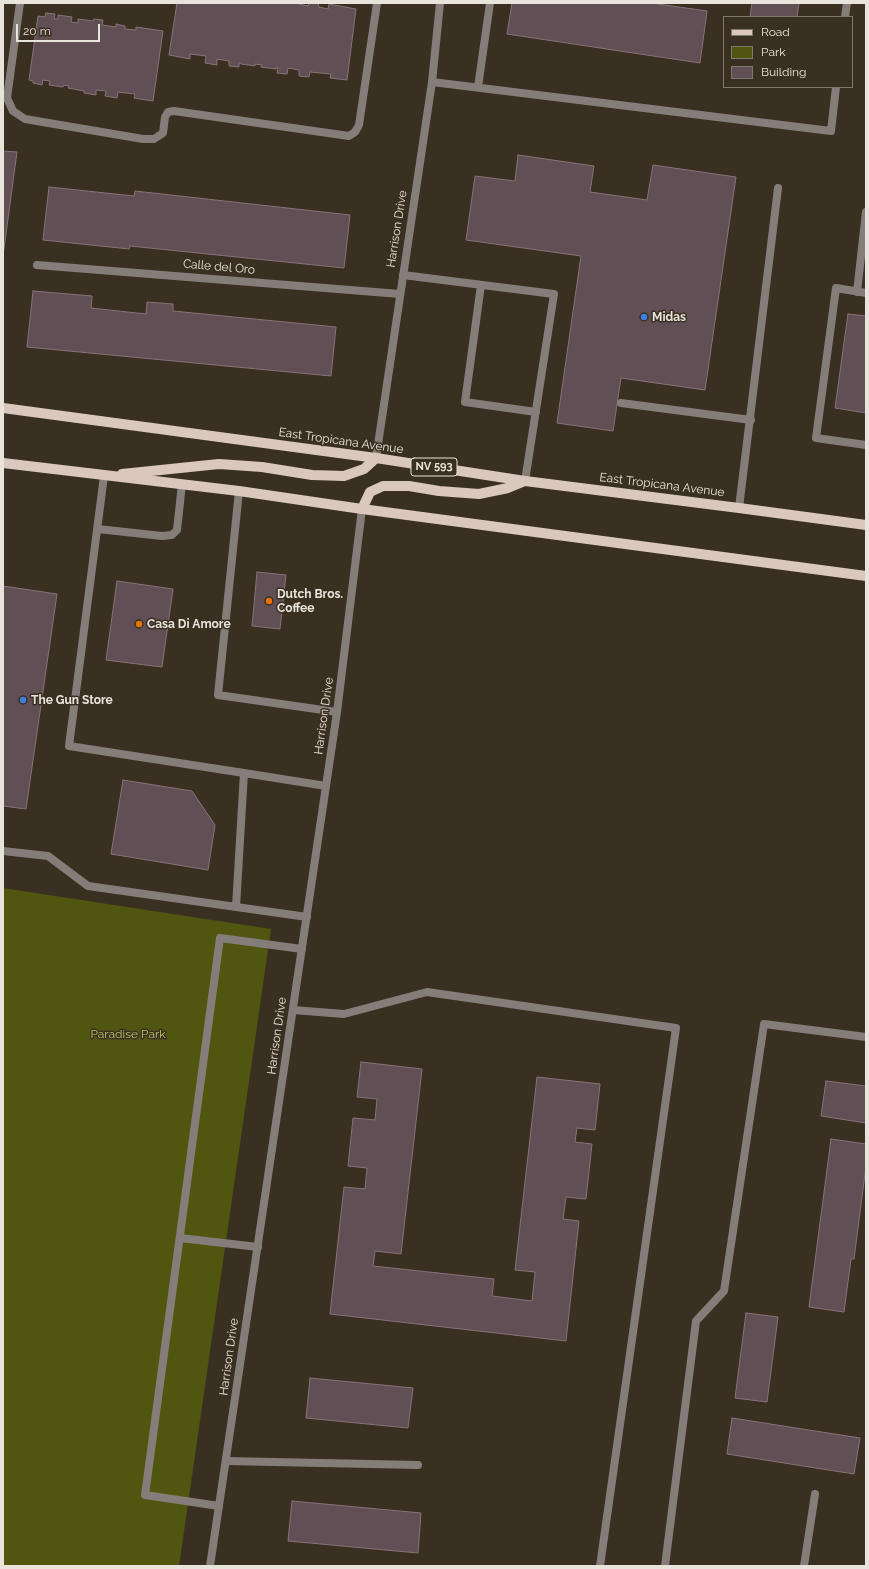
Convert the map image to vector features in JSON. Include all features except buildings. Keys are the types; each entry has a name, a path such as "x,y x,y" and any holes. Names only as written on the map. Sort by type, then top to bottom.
{"main road":[{"name":"East Tropicana Avenue","path":"3,408 376,458 525,481 866,525"},
{"path":"104,476 219,464 262,467 312,475 344,476 364,469 376,458"},
{"path":"3,463 239,491 362,509 866,576"},
{"path":"362,509 370,492 383,486 410,486 440,491 479,494 508,488 525,481"}],"street":[{"path":"20,3 7,98 13,110 25,119 143,139 154,139 163,133 168,112 174,111 349,136 355,132 359,125 377,3"},
{"name":"Harrison Drive","path":"376,458 402,275 432,82 440,3"},
{"path":"478,87 490,3"},
{"path":"845,16 847,3"},
{"path":"432,82 831,131 836,88"},
{"path":"739,508 751,420 778,188"},
{"path":"857,292 866,212"},
{"name":"Calle del Oro","path":"37,265 400,294"},
{"path":"402,275 554,294 525,481"},
{"path":"481,285 465,402 536,412"},
{"path":"866,293 836,288 816,438 866,445"},
{"path":"621,403 751,420"},
{"path":"104,476 69,746 326,786"},
{"path":"98,528 162,536 172,535 177,530 182,484"},
{"path":"239,491 218,695 337,712"},
{"name":"Harrison Drive","path":"210,1566 337,712 362,509"},
{"path":"236,907 244,773"},
{"path":"3,851 48,856 88,886 307,917"},
{"path":"219,1506 145,1495 220,938 302,949"},
{"path":"293,1010 344,1014 427,992 676,1028 600,1566"},
{"path":"665,1566 696,1321 724,1291 764,1024 866,1037"},
{"path":"180,1238 258,1246"},
{"path":"226,1461 418,1465"},
{"path":"804,1566 815,1494"}],"green space":[{"name":"Paradise Park","path":"3,888 271,929 179,1566 3,1566"}],"place":[{"name":"Midas","path":"644,317"},
{"name":"Dutch Bros. Coffee","path":"269,601"},
{"name":"Casa Di Amore","path":"139,624"},
{"name":"The Gun Store","path":"23,700"}]}
